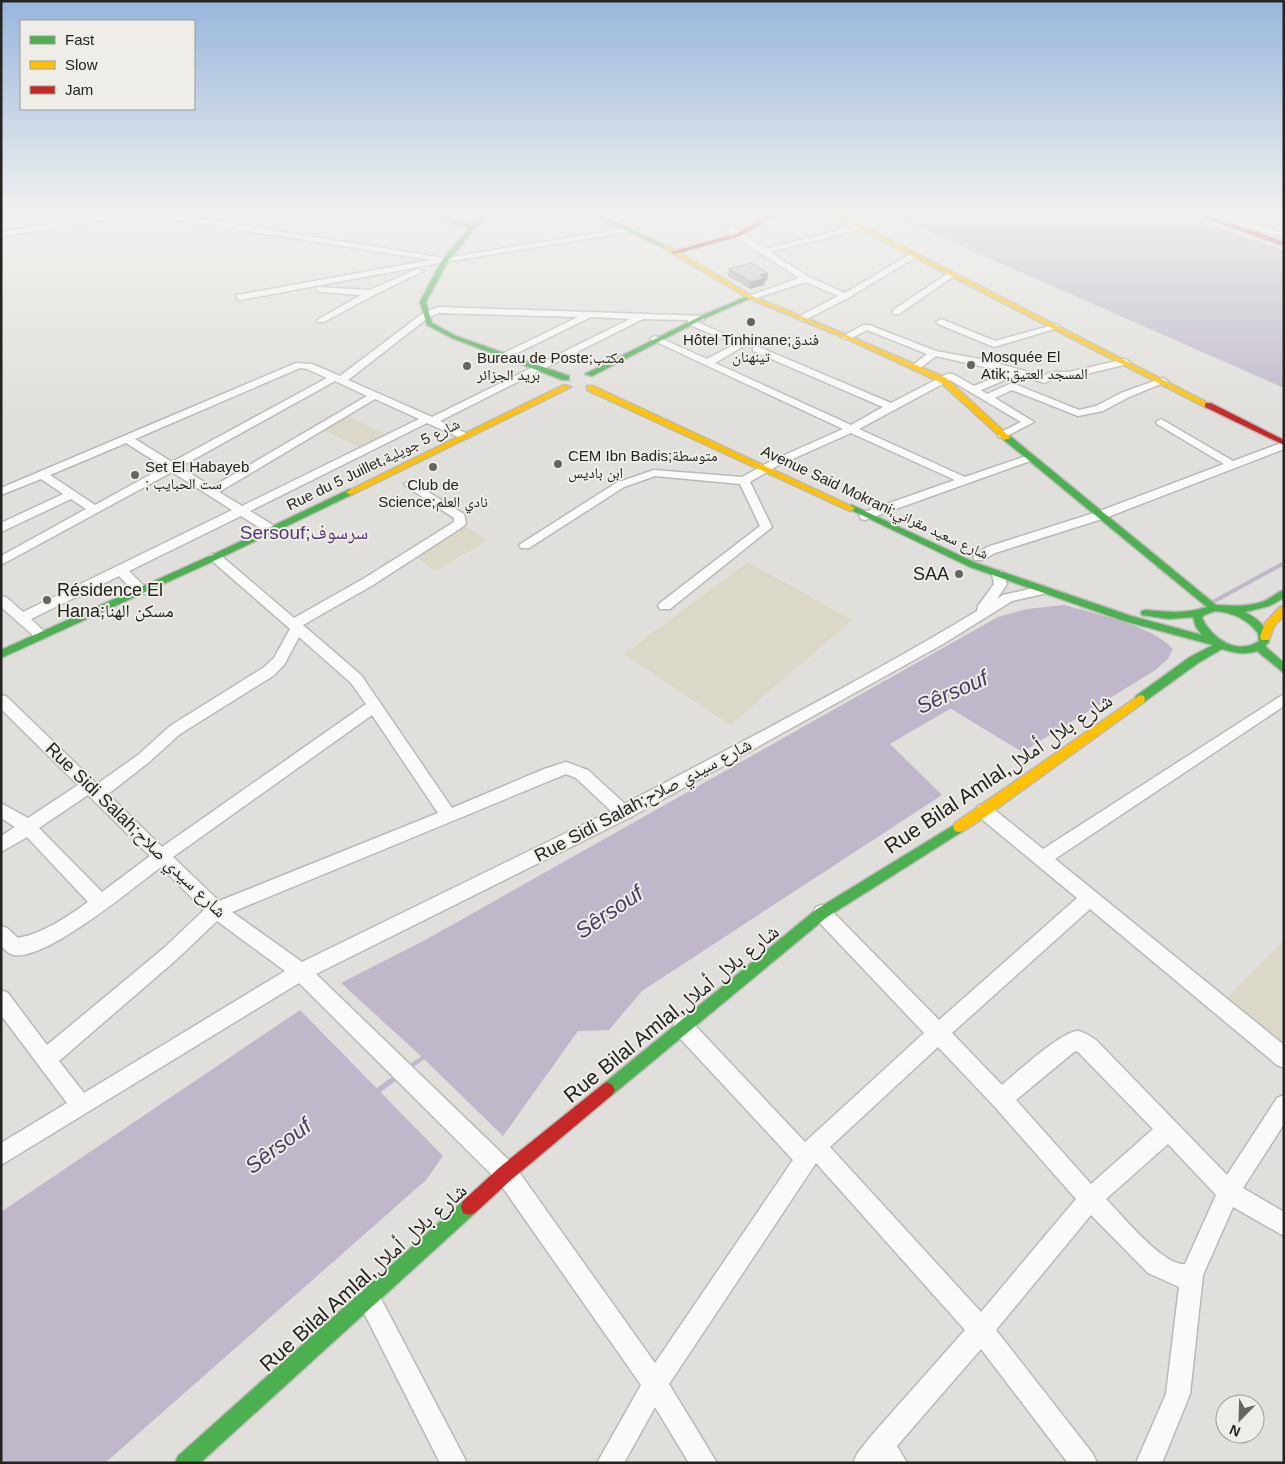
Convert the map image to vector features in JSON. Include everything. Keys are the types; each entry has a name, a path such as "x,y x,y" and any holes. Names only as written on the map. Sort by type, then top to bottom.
{"street":[{"path":"240,297 333,280"},
{"path":"321,320 399,280"},
{"path":"434,280 423,302 429,324 437,329 539,368 580,390 655,340 750,297 802,280"},
{"path":"722,280 750,297 803,318 943,380 1029,458 1214,608 1261,607 1284,594"},
{"path":"809,280 845,296"},
{"path":"803,318 872,280"},
{"path":"896,312 944,280"},
{"path":"965,280 1284,444"},
{"path":"308,285 308,288 371,293"},
{"path":"1,561 339,379 426,315 439,310 642,316 696,320 742,344 707,363"},
{"path":"506,356 589,315"},
{"path":"22,618 241,510 539,368 642,316"},
{"path":"941,322 994,344 1056,327"},
{"path":"847,337 866,327 934,353 985,363 1045,380 1052,375 1069,374 1125,362"},
{"path":"655,340 964,481"},
{"path":"756,350 891,407"},
{"path":"916,367 934,353"},
{"path":"1,492 299,365 309,366 464,436"},
{"path":"974,388 1017,372"},
{"name":"Rue du 5 Juillet,شارع 5 جويلية","path":"1,654 272,530 464,436 566,382 574,374 592,381"},
{"path":"525,545 620,485 654,473 744,481 770,465 851,429 950,376 974,388 1029,422 1003,434"},
{"name":"Avenue Said Mokrani;شارع سعيد مقراني","path":"592,381 770,465 880,511 979,557 1140,612 1157,616 1200,613 1214,608"},
{"path":"988,397 1012,386 1078,413 1099,409 1125,395 1163,381"},
{"path":"211,492 375,395"},
{"path":"1162,422 1233,464"},
{"path":"126,438 272,530"},
{"path":"979,557 990,550 1101,515 1284,444"},
{"path":"865,516 1029,458"},
{"name":"Avenue Said Mokrani;شارع سعيد مقراني","path":"770,465 865,516 956,558 998,574 1136,621 1242,650 1262,642"},
{"path":"42,474 96,510"},
{"path":"665,606 766,527 744,481"},
{"path":"1,845 143,758 175,730 268,672 279,661 295,626 460,523 460,517 410,484"},
{"path":"1,528 72,494"},
{"path":"215,557 356,679 449,816"},
{"path":"121,570 141,591"},
{"name":"Rue Sidi Salah;شارع سيدي صلاح","path":"978,616 1001,584 998,574"},
{"name":"Rue Sidi Salah;شارع سيدي صلاح","path":"1,1155 301,972 623,813 818,708 1008,598 1043,590"},
{"path":"1,600 41,635"},
{"path":"1261,607 1281,615 1269,625 1262,642"},
{"path":"1231,609 1258,624 1262,642 1284,669"},
{"path":"1200,613 1197,618 1201,630 1217,643"},
{"name":"Rue Bilal Amlal,شارع بلال أملال","path":"185,1463 369,1299 506,1172 822,912 984,811 1217,643"},
{"path":"1042,859 1284,699"},
{"name":"Rue Sidi Salah;شارع سيدي صلاح","path":"1,700 216,910 301,972"},
{"path":"1,934 15,947 36,943 73,922 161,857 374,706"},
{"path":"46,1059 170,954 216,910 566,768 582,774 623,813"},
{"path":"1,810 28,827 100,902"},
{"path":"984,811 1284,1058"},
{"path":"610,1463 655,1384 811,1152 938,1032 1090,898"},
{"path":"822,912 1001,1099 1090,1199 1156,1265 1179,1276 1192,1275"},
{"path":"301,972 506,1172 655,1384 704,1463"},
{"path":"1,999 81,1106"},
{"path":"683,1027 811,1152 981,1330 1084,1463"},
{"path":"1001,1099 1069,1043 1079,1041 1089,1048 1167,1131 1228,1192 1284,1225"},
{"path":"1149,1463 1178,1394 1192,1275 1228,1192 1284,1105"},
{"path":"880,1457 981,1330 1090,1199 1167,1131"},
{"path":"369,1299 454,1463"}],"shaded area":[{"path":"346,415 385,434 362,448 321,429"},
{"path":"466,527 487,540 436,571 415,557"},
{"path":"748,562 852,620 730,725 624,654"},
{"path":"1284,940 1284,1050 1225,1000"}],"water":[{"path":"1039,280 1284,280 1284,388"},
{"path":"1064,605 1137,627 1151,633 1173,649 1168,659 1154,671 1022,752 948,707 888,742 942,795 642,991 609,1030 578,1031 503,1136 423,1058 341,983 427,939 998,617 1027,609"},
{"path":"300,1010 443,1156 426,1180 105,1463 1,1463 1,1212"}],"waterway":[{"name":"Sêrsouf","path":"1213,602 1284,563"},
{"name":"Sêrsouf","path":"884,745 951,706"},
{"name":"Sêrsouf","path":"408,1068 427,1055"},
{"name":"Sêrsouf","path":"376,1092 398,1076"}],"traffic: fast":[{"path":"434,280 423,302 429,324 454,337 566,378"},
{"path":"589,374 701,318 750,297"},
{"path":"1007,438 1214,608"},
{"path":"1,654 215,557 350,492"},
{"path":"851,508 973,565 1128,619 1213,641"},
{"path":"1231,609 1259,606 1272,601 1284,593"},
{"path":"1214,608 1235,611 1247,617 1263,632 1264,642 1256,648 1246,650 1236,650 1216,642 1201,627 1197,618 1200,613 1214,608"},
{"path":"1146,613 1169,616 1200,613"},
{"path":"1140,699 1194,660 1221,645"},
{"path":"1259,647 1284,669"},
{"path":"607,1090 822,913 959,827"},
{"path":"185,1463 469,1207"}],"traffic: slow":[{"path":"722,280 750,297 847,337 943,380 1007,438"},
{"path":"964,280 1208,405"},
{"path":"350,492 567,387"},
{"path":"590,388 851,508"},
{"path":"1265,637 1269,625 1284,609"},
{"path":"959,827 1140,699"}],"traffic: jam":[{"path":"1208,405 1284,443"},
{"path":"469,1207 506,1173 607,1090"}],"place":[{"name":"Hôtel Tinhinane;فندق تينهنان","path":"751,322"},
{"name":"Mosquée El Atik;المسجد العتيق","path":"971,365"},
{"name":"Bureau de Poste;مكتب بريد الجزائر","path":"467,366"},
{"name":"CEM Ibn Badis;متوسطة ابن باديس","path":"558,464"},
{"name":"Club de Science;نادي العلم","path":"433,467"},
{"name":"Set El Habayeb ; ست الحبايب","path":"135,475"},
{"name":"SAA","path":"959,574"},
{"name":"Résidence El Hana;مسكن الهنا","path":"47,600"}],"district":[{"name":"Sersouf;سرسوف","path":"304,532"}]}
